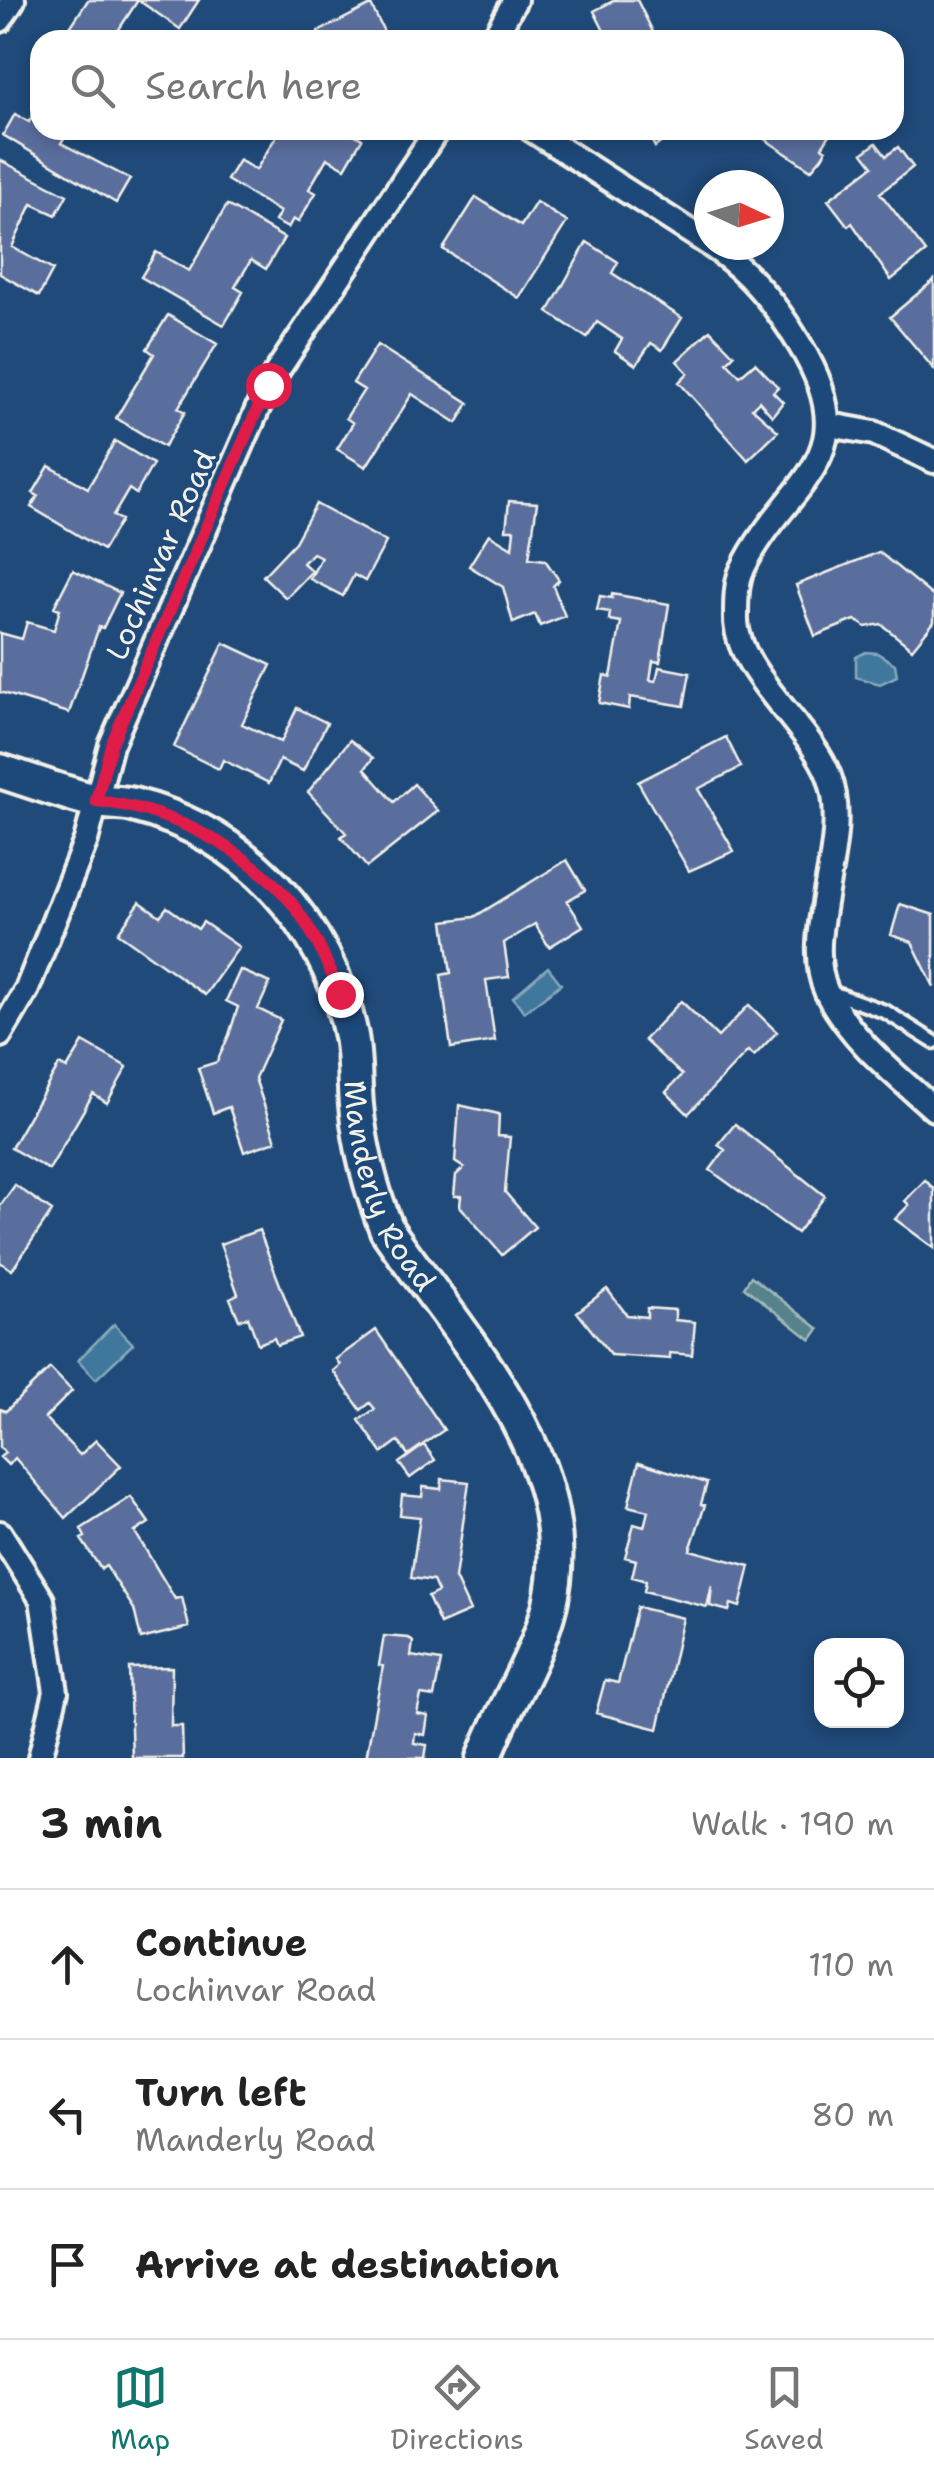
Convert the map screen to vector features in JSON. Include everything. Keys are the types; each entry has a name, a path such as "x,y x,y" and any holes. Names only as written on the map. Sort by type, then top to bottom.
{"street":[{"path":"0,20 13,0"},
{"path":"498,30 515,0"},
{"name":"Lochinvar Road","path":"0,1035 27,989 86,840 111,745 268,385 430,140"},
{"path":"547,140 694,235"},
{"path":"727,260 774,302 812,364 830,426 803,488 740,572 735,620 744,653 796,721 830,776 835,812 820,936 826,991 871,1054 934,1110"},
{"path":"830,426 874,433 934,461"},
{"name":"Manderly Road","path":"0,771 96,801 133,805 212,838 283,892 317,941 340,994 352,1040 361,1145 388,1230 528,1434 552,1535 550,1602 538,1643 484,1758"},
{"path":"0,1533 42,1600 56,1692 40,1758"}],"lane":[{"path":"826,991 886,1012 934,1042"}],"green space":[{"path":"751,1276 819,1329 811,1340 744,1287"}],"water":[{"path":"866,652 877,653 895,664 897,676 880,684 856,677 856,657"},
{"path":"548,967 561,984 524,1012 513,997"},
{"path":"114,1324 133,1344 96,1379 78,1360"}],"building":[{"path":"88,0 138,0 119,30 69,29"},
{"path":"138,0 199,0 180,29"},
{"path":"615,0 637,0 652,30 604,30 594,11"},
{"path":"371,5 383,30 322,30"},
{"path":"15,114 29,122 30,140 63,140 61,143 130,179 116,203 3,135"},
{"path":"274,140 361,140 345,168 327,158 309,189 316,193 298,222 293,219 288,228 275,221 280,212 227,180 239,160 256,170"},
{"path":"766,140 827,140 822,147 826,150 811,170"},
{"path":"876,143 886,156 898,147 913,167 880,193 926,252 891,280 852,223 848,226 828,200 873,166 863,153"},
{"path":"0,160 67,195 56,215 32,204 12,247 53,270 39,296 0,274"},
{"path":"476,197 521,226 536,202 567,222 519,298 443,249"},
{"path":"227,205 284,238 266,269 251,260 235,287 243,292 224,325 141,277 156,252 189,271"},
{"path":"587,242 618,262 612,273 682,318 662,350 651,343 636,365 615,351 622,339 597,322 587,338 548,312"},
{"path":"934,280 934,369 890,317"},
{"path":"168,315 217,344 178,408 185,412 164,447 116,418 154,354 147,349"},
{"path":"710,330 734,355 727,362 740,376 755,363 778,387 773,392 783,402 772,416 759,401 752,408 778,431 748,460 679,382 688,373 677,361"},
{"path":"377,345 469,403 457,423 412,394 366,467 337,449 353,423 346,418 364,390 353,383"},
{"path":"115,441 153,464 136,494 129,489 113,516 121,520 103,550 31,507 38,496 33,493 49,466 88,488"},
{"path":"509,501 537,503 529,558 545,560 559,580 553,586 565,616 540,626 535,614 513,623 503,587 469,566 489,534 512,548 514,530 506,530"},
{"path":"316,504 386,542 365,581 354,575 343,596 310,579 321,557 313,553 303,563 312,571 286,598 263,576 295,542"},
{"path":"879,552 934,597 934,622 912,649 881,624 866,627 855,620 815,636 796,585"},
{"path":"73,570 120,593 103,628 99,627 69,713 0,692 0,633 22,639 27,622 54,630 60,609 54,607"},
{"path":"612,594 669,604 660,662 653,661 650,680 656,681 659,667 690,673 684,706 630,697 629,709 599,703 604,675 611,677 621,622 609,620 610,612 597,610 600,596 612,598"},
{"path":"224,643 271,665 242,724 281,742 297,708 327,723 303,771 280,760 269,783 223,760 219,769 174,747"},
{"path":"726,737 741,767 698,789 734,851 689,871 638,782"},
{"path":"350,740 373,758 365,769 394,802 414,784 438,811 367,867 341,837 346,833 308,792"},
{"path":"567,860 585,890 567,901 583,926 549,947 535,924 504,943 509,977 486,980 495,1041 451,1048 441,975 451,973 444,921 474,917"},
{"path":"140,902 160,916 167,907 198,929 203,922 239,947 205,995 118,933"},
{"path":"900,904 934,915 934,987 912,942 891,935"},
{"path":"240,970 270,983 258,1009 281,1020 255,1078 276,1141 244,1152 229,1107 213,1113 198,1068 217,1062 229,1035 238,1007 226,1001"},
{"path":"681,1001 718,1037 749,1005 777,1032 754,1056 748,1051 688,1114 666,1092 682,1075 644,1040"},
{"path":"83,1042 127,1067 107,1103 93,1094 49,1170 11,1148 59,1065 67,1069"},
{"path":"459,1105 499,1114 498,1136 510,1137 505,1192 535,1227 502,1255 460,1206 461,1196 454,1196 456,1175 464,1168 455,1162"},
{"path":"735,1124 825,1196 797,1233 710,1170 725,1150 718,1145"},
{"path":"925,1180 934,1189 934,1248 895,1219 909,1205 905,1201"},
{"path":"15,1185 52,1211 12,1270 0,1262 0,1206"},
{"path":"259,1230 300,1337 277,1345 274,1338 258,1344 248,1317 239,1320 230,1298 238,1294 220,1244"},
{"path":"607,1289 627,1315 647,1317 647,1308 675,1310 675,1320 695,1322 692,1355 670,1353 670,1359 611,1355 577,1312"},
{"path":"376,1330 444,1430 408,1455 398,1441 382,1453 359,1420 375,1409 370,1403 361,1410 333,1371 340,1365 336,1359"},
{"path":"50,1368 72,1391 45,1418 80,1455 96,1440 121,1466 66,1518 15,1458 8,1465 0,1457 5,1453 0,1447 0,1409 6,1411"},
{"path":"424,1445 435,1460 410,1478 399,1463"},
{"path":"639,1462 707,1483 701,1504 705,1505 690,1550 750,1566 740,1607 731,1604 729,1611 710,1606 712,1585 707,1607 644,1591 646,1581 632,1577 636,1560 625,1557 634,1524 644,1527 648,1511 628,1506"},
{"path":"442,1479 469,1482 455,1578 470,1611 440,1624 428,1597 438,1592 433,1581 411,1578 420,1517 400,1515 402,1495 422,1497 423,1487 441,1489"},
{"path":"131,1497 149,1523 135,1532 175,1599 182,1597 189,1627 141,1639 134,1609 106,1566 101,1569 81,1539 85,1537 81,1529"},
{"path":"637,1607 683,1618 658,1729 596,1713 605,1680 618,1683"},
{"path":"384,1636 409,1638 413,1642 411,1656 441,1661 434,1697 421,1695 417,1714 428,1716 425,1735 415,1733 414,1743 427,1745 425,1758 366,1758 383,1666 379,1665"},
{"path":"172,1667 171,1726 182,1726 183,1758 132,1758 129,1668"}],"route":[{"path":"268,385 111,745 96,801 133,805 212,838 249,863 283,892 300,915 317,941 340,994"}]}
